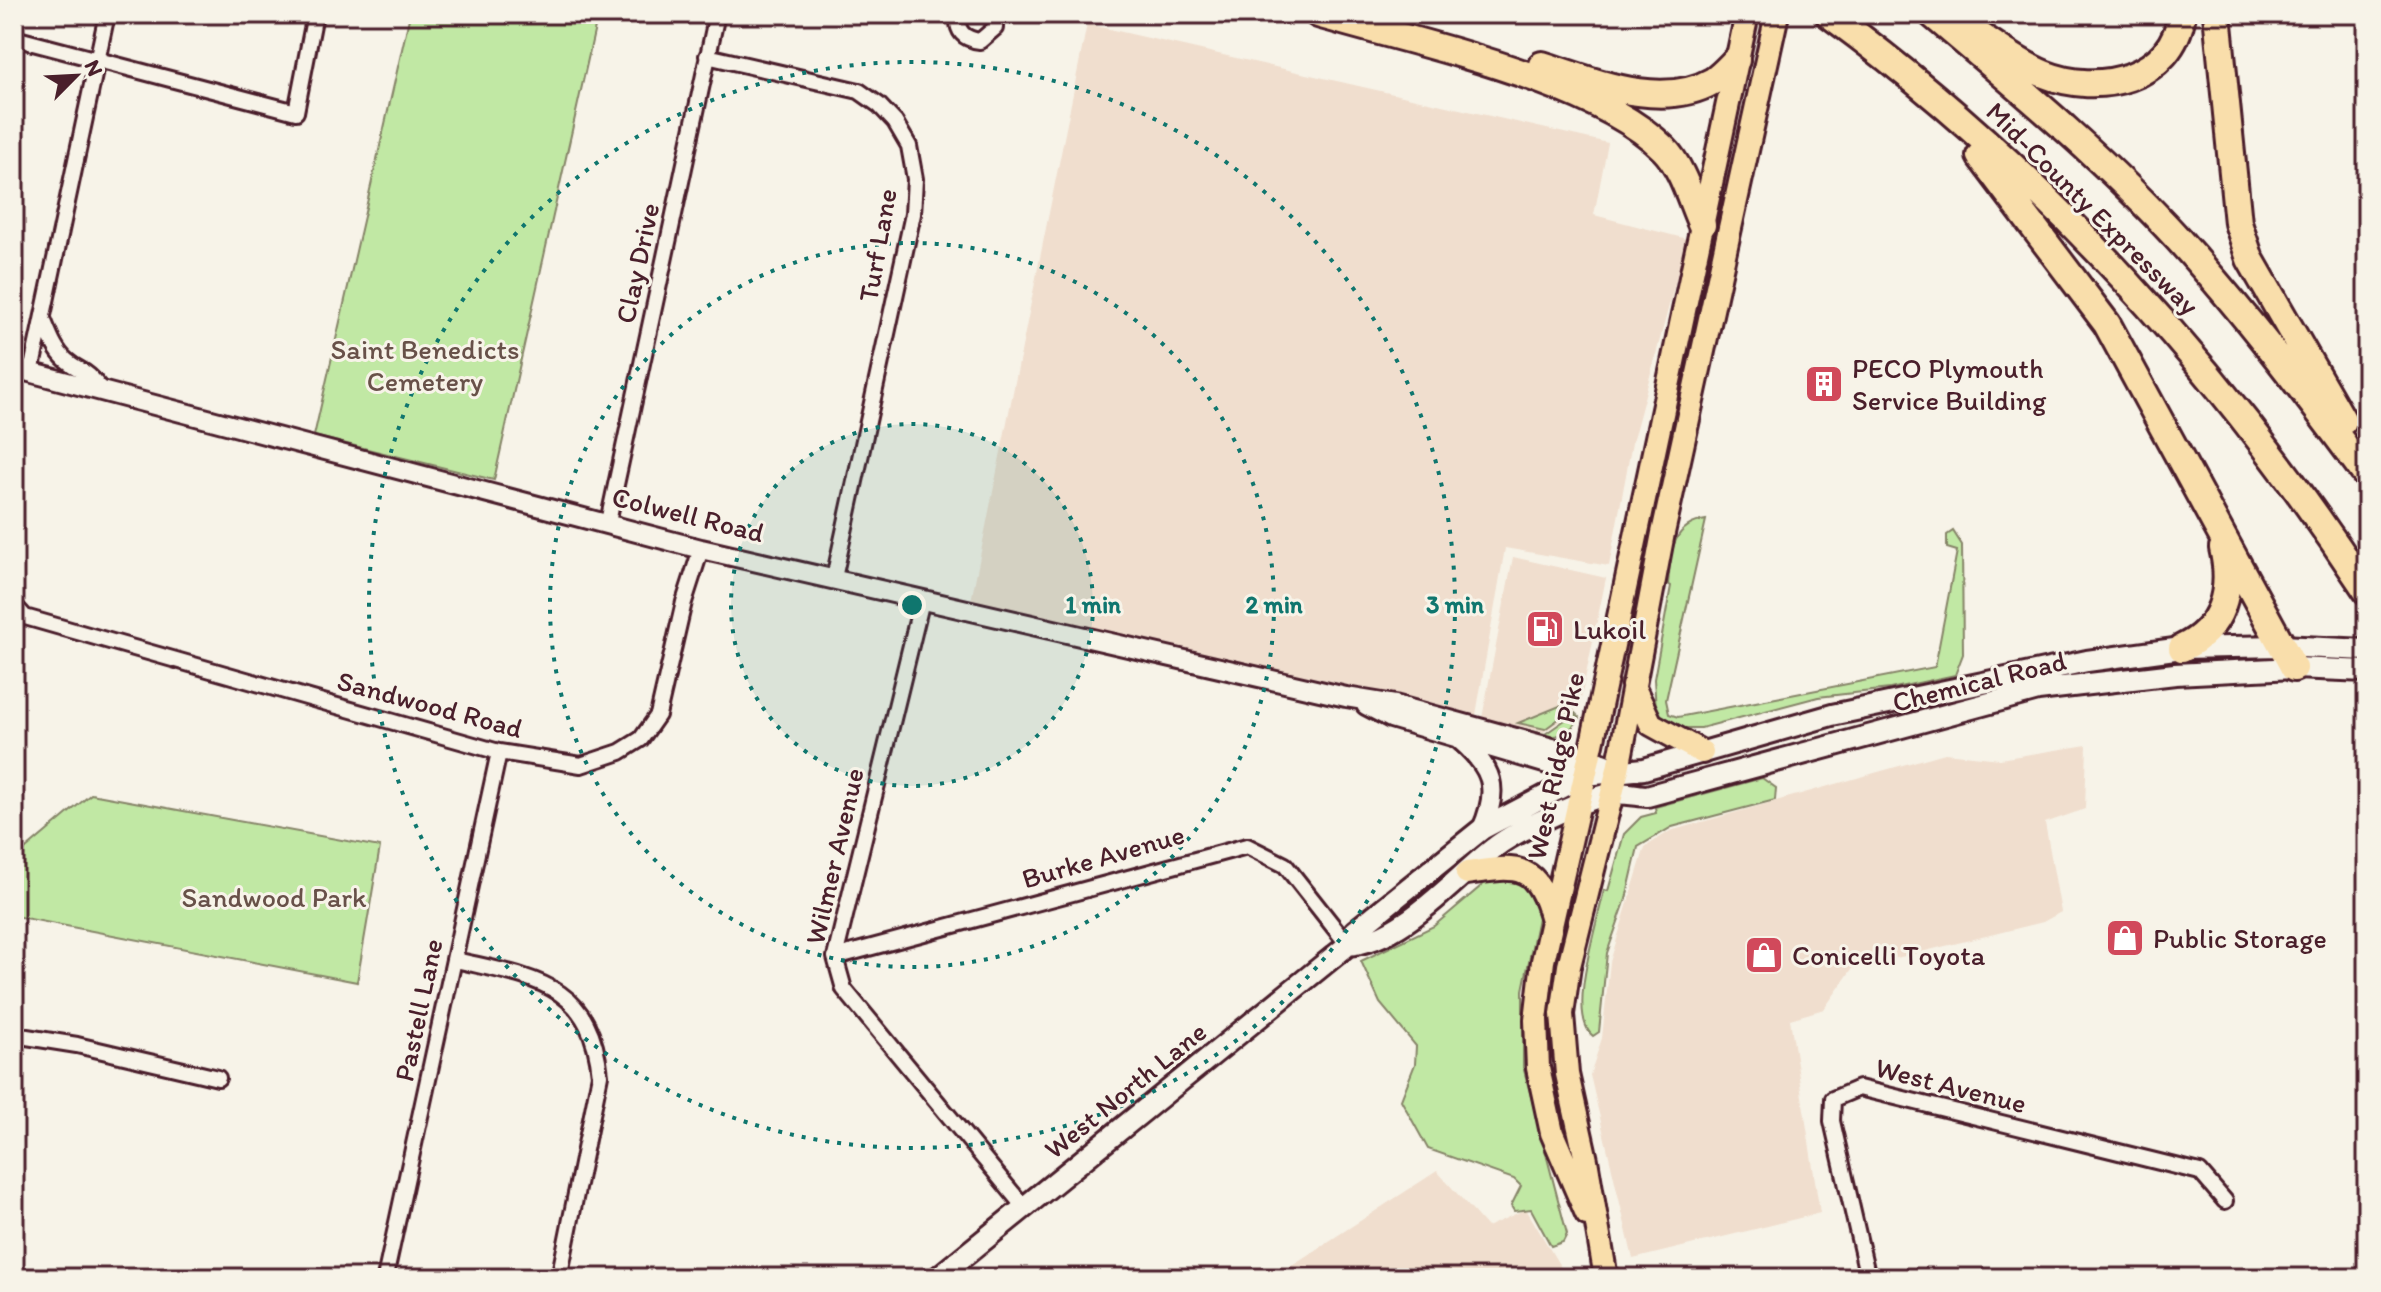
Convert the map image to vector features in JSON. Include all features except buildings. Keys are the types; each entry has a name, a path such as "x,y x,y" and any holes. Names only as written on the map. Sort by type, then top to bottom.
{"highway":[{"path":"1318,14 1525,76 1590,101 1626,120 1665,149 1678,168 1702,225"},
{"path":"1370,14 1616,88 1654,93 1687,91 1714,80 1736,60"},
{"name":"Mid-County Expressway","path":"1829,14 1936,99 2101,253 2206,369 2362,583"},
{"name":"Mid-County Expressway","path":"1932,14 2056,119 2178,239 2289,372 2367,476"},
{"path":"1946,14 2044,74 2082,84 2117,82 2146,73 2166,50 2182,14"},
{"path":"2217,14 2238,223 2250,259 2367,462"},
{"path":"1936,99 2107,324 2288,657"},
{"path":"2182,648 2201,639 2217,622 2228,570 2220,532"}],"main road":[{"name":"West Ridge Pike","path":"1600,1244 1552,1133 1538,1068 1536,1020 1543,961 1747,14"},
{"name":"West Ridge Pike","path":"1606,1278 1586,1160 1567,1074 1562,1014 1569,966 1618,769 1665,520 1777,14"},
{"name":"Chemical Road","path":"1618,769 1644,769 1832,715 1951,689 2087,661 2182,648 2288,657 2367,671"},
{"name":"Chemical Road","path":"1612,793 1647,796 2038,690 2288,657 2367,650"},
{"path":"1633,686 1651,724 1702,752"},
{"path":"1587,766 1612,793"},
{"name":"West North Lane","path":"937,1278 1348,945 1355,931 1482,829 1587,766 1618,769"},
{"name":"West North Lane","path":"1348,945 1367,943 1419,911 1495,847 1578,805 1612,793"},
{"path":"1467,873 1510,867 1523,870 1540,886 1552,921"}],"street":[{"path":"22,370 43,318 107,14"},
{"path":"14,38 296,112 315,14"},
{"name":"Clay Drive","path":"608,522 717,14"},
{"path":"959,14 958,28 963,36 980,41 995,28 995,14"},
{"name":"Turf Lane","path":"707,56 859,91 895,122 909,146 915,179 913,214 834,578"},
{"path":"43,318 57,350 69,363 87,370 101,390"},
{"name":"Colwell Road","path":"22,370 608,522 701,549 1395,705 1587,766"},
{"name":"Sandwood Road","path":"14,605 25,617 499,752 581,765 610,757 641,739 658,715 684,602 701,549"},
{"name":"Wilmer Avenue","path":"922,600 835,957 844,989 1024,1207"},
{"name":"Colwell Road","path":"1353,698 1391,718 1457,737 1587,766"},
{"path":"1457,737 1479,758 1491,783 1492,806 1482,829"},
{"name":"Pastell Lane","path":"385,1278 499,752"},
{"name":"Burke Avenue","path":"835,957 1247,846 1285,865 1348,945"},
{"path":"456,960 532,978 561,993 581,1013 597,1042 600,1075 559,1278"},
{"path":"14,1035 77,1045 218,1078"},
{"name":"West Avenue","path":"1868,1278 1832,1121 1833,1099 1859,1088 2200,1172 2225,1201"}],"shaded area":[{"path":"1087,24 1608,143 1594,215 1687,239 1632,443 1609,566 1505,548 1474,726 969,611"},
{"path":"1513,557 1606,578 1579,708 1544,732 1482,718"},
{"path":"2087,745 2085,809 2045,823 2061,912 2043,922 1852,969 1824,1009 1790,1019 1820,1213 1633,1259 1590,1075 1602,1038 1610,962 1645,847 1670,831 1945,753 2000,759"},
{"path":"1437,1171 1487,1227 1526,1209 1564,1273 1578,1273 1579,1278 1291,1278 1286,1269"}],"green space":[{"name":"Saint Benedicts Cemetery","path":"410,14 598,14 494,480 314,436"},
{"path":"1706,520 1666,700 1669,714 1678,717 1935,667 1957,551 1947,548 1947,535 1953,531 1962,545 1963,654 1955,675 1890,689 1818,697 1701,728 1671,728 1656,710 1654,679 1671,586 1668,584 1670,562 1675,543 1685,528"},
{"path":"1577,699 1575,707 1545,729 1518,723"},
{"path":"1575,713 1580,718 1559,735 1543,736 1515,731 1516,727 1545,734"},
{"path":"1762,778 1776,788 1775,800 1672,827 1638,847 1626,899 1607,953 1599,1032 1593,1036 1585,1025 1582,1009 1586,967 1604,890 1608,891 1624,834 1641,817 1656,813 1655,807"},
{"name":"Sandwood Park","path":"91,794 380,847 357,982 14,916 14,859"},
{"path":"1504,876 1529,886 1539,913 1523,990 1523,1066 1567,1234 1563,1242 1551,1246 1531,1209 1514,1211 1511,1206 1521,1186 1514,1179 1428,1149 1401,1100 1415,1064 1416,1046 1380,1003 1361,961 1434,926 1486,882"}],"place":[{"name":"PECO Plymouth Service Building","path":"1824,384"},
{"name":"Lukoil","path":"1545,629"},
{"name":"Public Storage","path":"2125,938"},
{"name":"Conicelli Toyota","path":"1764,955"}]}
